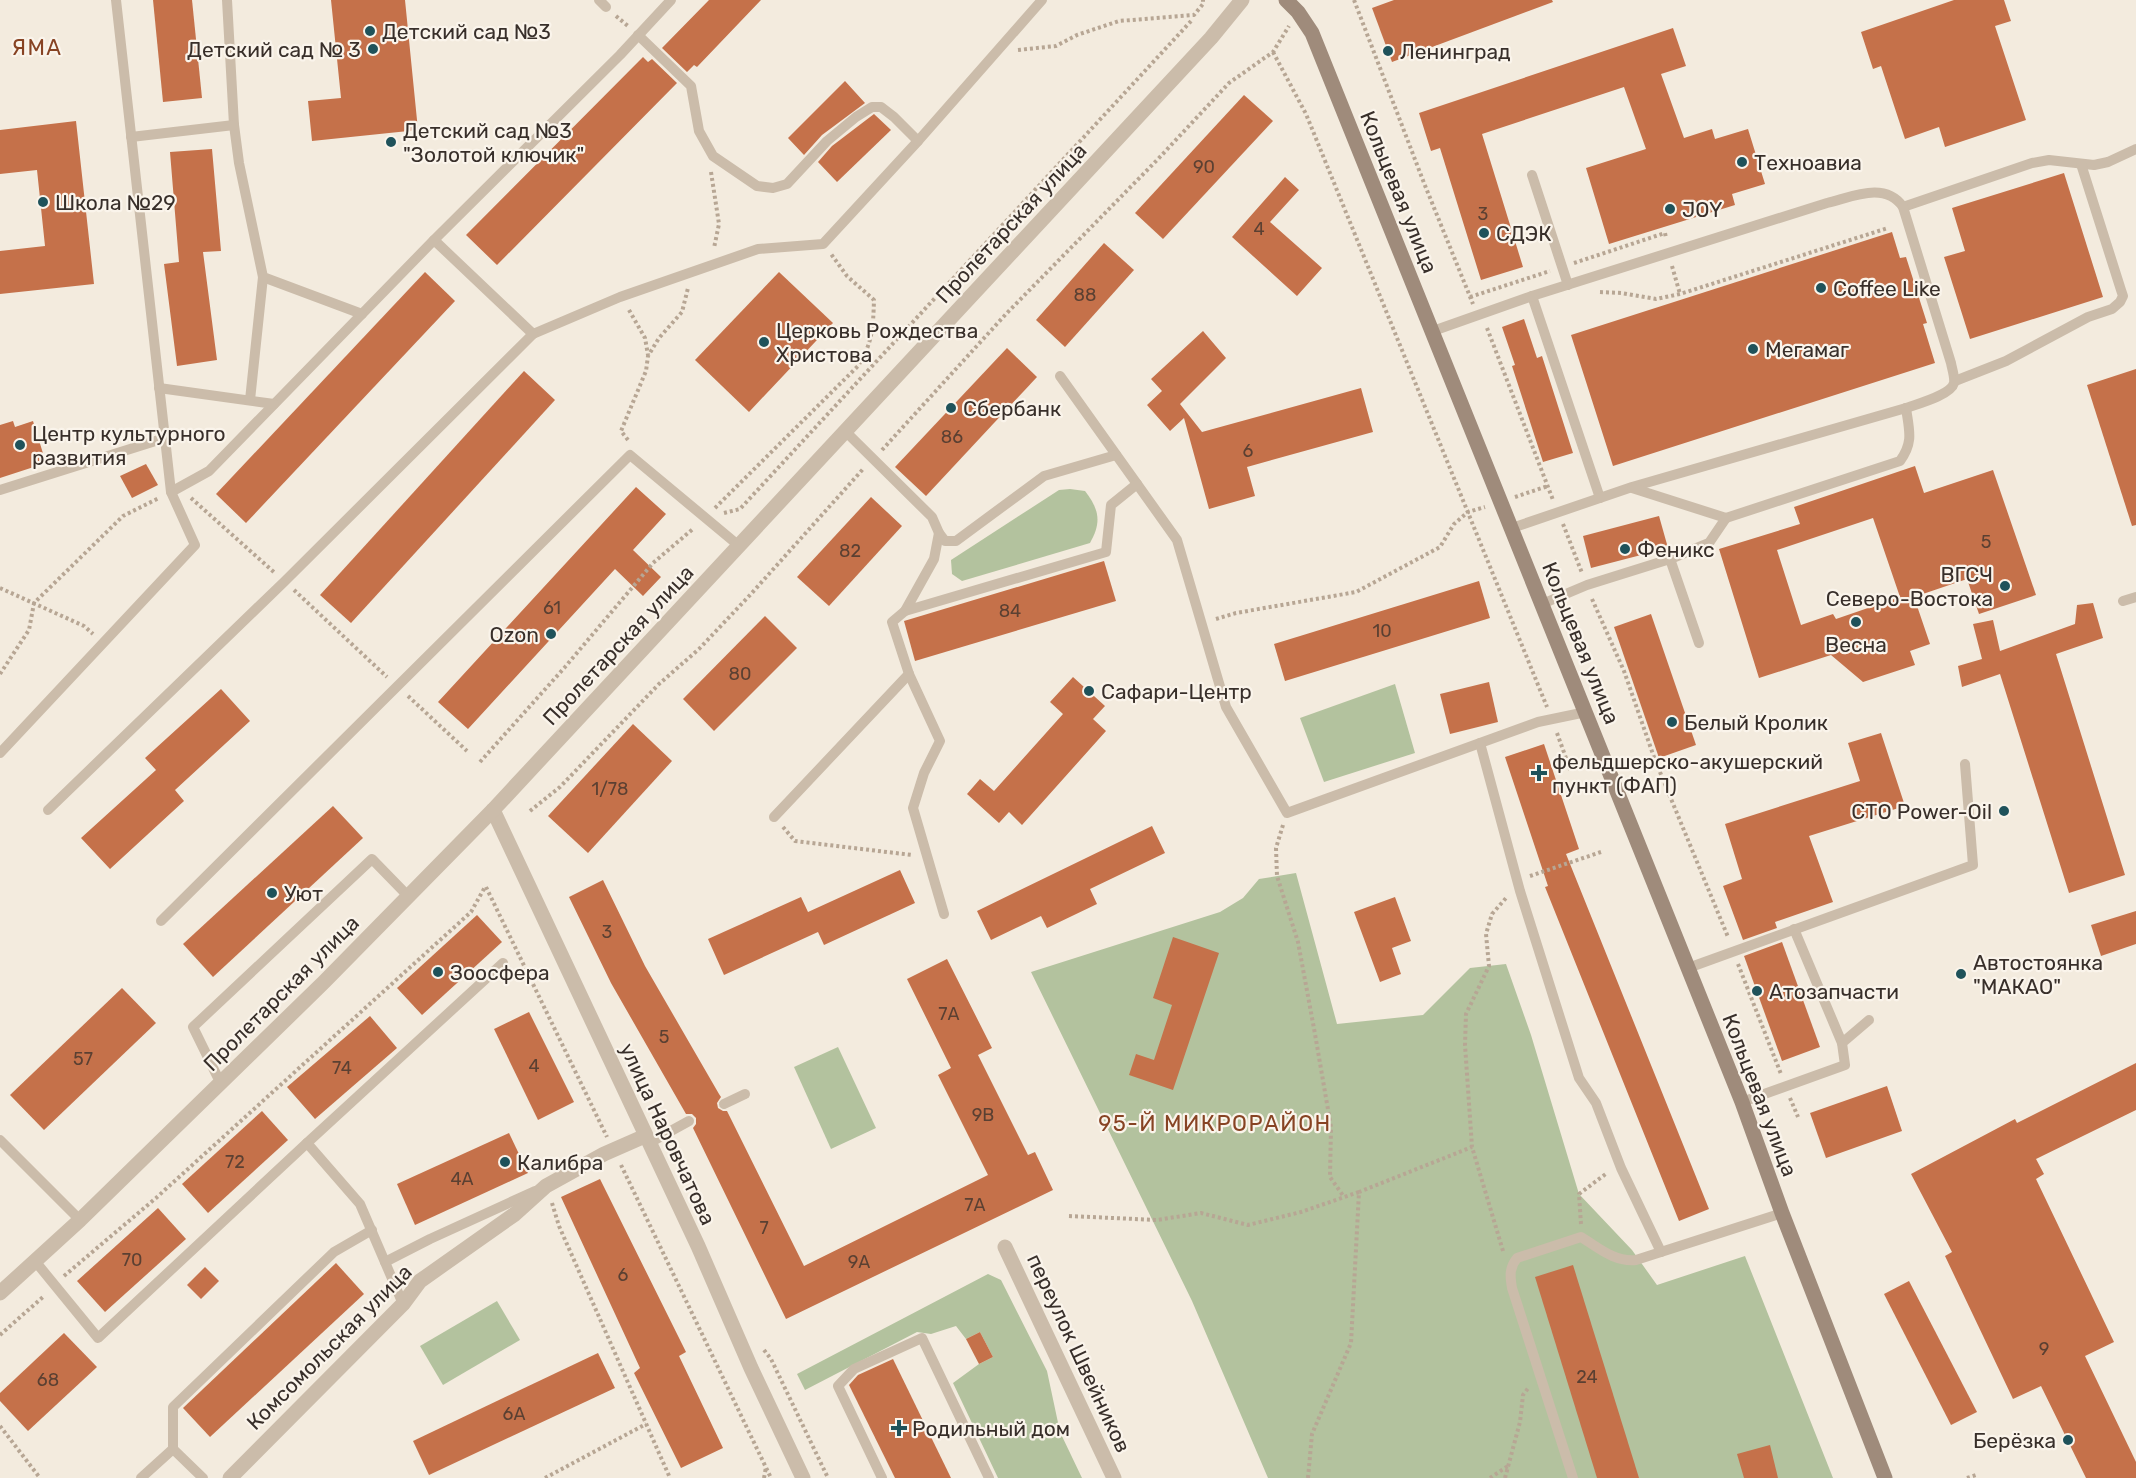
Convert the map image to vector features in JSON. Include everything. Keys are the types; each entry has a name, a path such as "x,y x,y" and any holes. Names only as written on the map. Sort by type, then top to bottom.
{"main road":[{"name":"Кольцевая улица","path":"1286,0 1298,12 1312,33 1433,331 1742,1102 1782,1213 1885,1478"}],"street":[{"name":"Пролетарская улица","path":"0,1293 80,1220 494,810 1211,38 1242,0"},
{"name":"улица Наровчатова","path":"494,810 698,1246 751,1368 803,1478"},
{"name":"Комсомольская улица","path":"230,1478 403,1304 420,1281 514,1214 546,1186 614,1150 647,1140"},
{"name":"переулок Швейников","path":"1005,1246 1114,1478"}],"lane":[{"path":"0,753 195,545 171,492 116,0"},
{"path":"227,0 234,126 239,163 263,277 249,400"},
{"path":"171,492 209,471 671,0"},
{"path":"48,810 284,582 533,334 620,297 758,249 823,244 918,141 1042,0"},
{"path":"638,35 691,86 699,131 713,156 758,186 773,188 787,184 826,141 872,107 881,107 918,141"},
{"path":"131,137 234,126"},
{"path":"1903,207 2032,163 2049,160 2094,165 2108,162 2136,149"},
{"path":"1955,381 2007,361 2088,317 2112,309 2120,302 2123,296 2082,164"},
{"path":"1532,176 1568,285"},
{"path":"1433,331 1532,296 1827,203 1872,192 1887,193 1898,200 1903,207 1951,363 1955,381 1952,388 1930,400 1906,408 1632,488 1512,528"},
{"path":"434,240 533,334"},
{"path":"263,277 362,314"},
{"path":"1532,296 1600,498"},
{"path":"1060,376 1177,540 1226,707 1287,813 1538,722 1586,712"},
{"path":"159,388 274,404"},
{"path":"1632,488 1726,518 1900,460 1909,450 1910,437 1906,408"},
{"path":"846,432 932,517 945,541 956,541 1044,476 1116,455"},
{"path":"0,490 165,438"},
{"path":"161,921 630,455 738,545"},
{"path":"905,611 1106,552 1111,505 1137,484"},
{"path":"1542,604 1587,585 1670,559 1709,543 1726,518"},
{"path":"939,533 934,559 905,611 892,622 909,674 940,741 924,773 913,808 944,914"},
{"path":"1670,559 1699,643"},
{"path":"2123,601 2136,597"},
{"path":"774,817 909,674"},
{"path":"1480,743 1520,891 1579,1078 1596,1103 1621,1168 1661,1252"},
{"path":"1688,968 1973,865 1965,764"},
{"path":"220,1082 193,1028 372,859 408,896"},
{"path":"1742,1102 1845,1065 1842,1043 1794,929"},
{"path":"35,1261 98,1338 502,963"},
{"path":"1842,1043 1869,1020"},
{"path":"724,1104 745,1094"},
{"path":"647,1140 690,1121"},
{"path":"0,1140 80,1220"},
{"path":"307,1143 360,1204 403,1304"},
{"path":"385,1262 546,1186"},
{"path":"1573,1478 1512,1287 1510,1272 1512,1263 1517,1258 1581,1237 1615,1258 1625,1261 1636,1260 1782,1213"},
{"path":"203,1478 173,1449 173,1407 334,1252 372,1230"},
{"path":"882,1478 838,1386 854,1369 922,1338 988,1478"},
{"path":"141,1478 173,1449"}],"path":[{"path":"1354,0 1424,183 1478,315 1485,323 1587,585 1624,671 1655,760"},
{"path":"996,52 1056,46 1077,35 1119,21 1194,15 1201,1"},
{"path":"603,4 638,35"},
{"path":"530,811 560,787 659,684 699,649 1006,314 1229,83 1273,52 1298,12"},
{"path":"706,518 740,509 1192,20"},
{"path":"1273,52 1306,114 1552,719 1571,772"},
{"path":"648,356 659,338 682,312 691,273 714,248 719,224 711,173"},
{"path":"1599,291 1621,292 1656,299 1680,294 1888,228"},
{"path":"480,762 565,667 653,563 706,518 726,494 858,366 868,349 873,325 873,300 847,276 823,244"},
{"path":"620,297 639,325 645,338 648,356 646,371 621,431"},
{"path":"0,674 29,630 34,603 123,516 171,492"},
{"path":"206,510 467,751"},
{"path":"1201,623 1236,614 1356,592 1440,547 1454,524 1468,512"},
{"path":"0,588 84,626 104,643"},
{"path":"1287,813 1276,848 1277,876 1298,942 1316,1034 1331,1127 1330,1177 1344,1197"},
{"path":"774,817 795,841 928,857"},
{"path":"1520,891 1524,879 1601,852"},
{"path":"0,1335 156,1198 471,912 485,886 771,1478"},
{"path":"1504,899 1492,914 1486,934 1489,966 1466,1014 1465,1046 1472,1147 1510,1272"},
{"path":"1069,1216 1158,1220 1201,1213 1248,1225 1301,1212 1359,1192 1472,1147"},
{"path":"1581,1237 1579,1194 1602,1175 1621,1168"},
{"path":"546,1186 559,1226 670,1478"},
{"path":"1308,1478 1312,1434 1351,1343 1359,1192"},
{"path":"760,1344 771,1359 828,1478"},
{"path":"1505,1478 1520,1422 1523,1395 1540,1372"},
{"path":"545,1478 646,1424"},
{"path":"0,1426 40,1478"},
{"path":"1490,1478 1508,1466"},
{"path":"764,1478 766,1467"},
{"path":"1967,1478 1976,1475"}],"green space":[{"path":"1059,490 1085,491 1096,510 1096,529 1090,543 962,581 952,574 951,560"},
{"path":"1395,684 1415,753 1324,782 1300,718"},
{"path":"1296,873 1337,1024 1423,1015 1470,968 1506,964 1531,1035 1579,1194 1632,1250 1657,1285 1745,1256 1833,1478 1268,1478 1192,1301 1031,972 1220,912 1243,898 1259,879"},
{"path":"838,1047 876,1128 831,1149 794,1067"},
{"path":"988,1274 1001,1280 1047,1371 1060,1432 1082,1478 998,1478 953,1383 993,1357 980,1332 966,1339 956,1326 931,1334 917,1332 805,1390 797,1374"},
{"path":"497,1301 520,1340 443,1385 420,1346"}],"building":[{"path":"153,0 192,0 202,98 163,102"},
{"name":"Детский сад № 3","path":"331,0 405,0 418,130 312,141 308,101 341,98"},
{"path":"709,0 761,0 697,67 694,65 687,72 662,48"},
{"path":"1394,0 1552,0 1553,2 1392,62 1372,8"},
{"path":"1954,0 2004,0 2011,21 1995,26 2026,120 1945,147 1939,127 1905,139 1881,66 1873,69 1861,32"},
{"path":"1673,28 1686,66 1661,74 1684,138 1712,129 1715,139 1748,129 1765,184 1732,194 1735,205 1609,244 1586,168 1646,149 1624,87 1482,134 1523,267 1481,280 1440,148 1431,151 1419,113"},
{"path":"643,57 648,62 652,59 677,83 497,265 466,235"},
{"path":"845,81 865,103 822,135 804,155 788,138"},
{"path":"1244,95 1273,121 1163,239 1135,213"},
{"path":"874,114 891,130 837,182 818,162 832,146"},
{"name":"Школа №29","path":"76,121 94,284 0,294 0,251 45,246 37,170 0,174 0,130"},
{"path":"212,149 221,251 203,252 217,360 177,366 164,264 179,262 170,152"},
{"path":"2064,173 2103,297 1970,339 1944,257 1965,251 1952,208"},
{"path":"1285,177 1299,190 1270,222 1322,268 1297,296 1232,237"},
{"name":"Мегамаг","path":"1892,232 1900,258 1906,257 1927,323 1923,324 1935,363 1613,466 1571,335"},
{"path":"1104,243 1134,270 1065,347 1036,320"},
{"path":"425,272 455,301 246,523 216,494"},
{"name":"Церковь Рождества Христова","path":"779,272 833,323 749,412 695,360"},
{"path":"1524,319 1537,358 1542,356 1573,453 1543,462 1502,327"},
{"path":"1203,331 1226,358 1180,404 1202,432 1361,388 1373,432 1247,467 1255,496 1209,509 1184,418 1170,431 1147,405 1162,391 1151,379"},
{"path":"1007,348 1037,377 926,496 895,467"},
{"path":"2136,369 2136,525 2132,526 2087,385"},
{"path":"524,371 555,400 351,623 320,595"},
{"name":"Центр культурного развития","path":"13,421 15,427 33,421 46,463 0,478 0,425"},
{"path":"146,464 158,485 132,498 120,476"},
{"path":"1915,466 1924,493 1993,470 2036,595 1979,614 1967,579 1914,597 1930,644 1910,651 1915,665 1863,682 1831,655 1759,678 1719,549 1800,524 1794,507","holes":["1873,518 1900,597 1836,619 1833,614 1801,625 1777,550"]},
{"path":"636,487 666,514 633,550 661,577 643,596 615,569 468,729 438,702"},
{"path":"871,497 902,526 829,606 797,577"},
{"path":"1659,516 1668,548 1591,568 1583,536"},
{"path":"1104,561 1116,601 915,661 904,621"},
{"path":"1479,581 1490,618 1285,681 1274,644"},
{"path":"2093,603 2103,638 2056,654 2125,875 2069,893 2000,674 1962,687 1958,666 1982,659 1973,624 1993,620 2000,651 2075,624 2077,605"},
{"path":"1651,614 1696,745 1659,758 1614,627"},
{"path":"765,616 797,648 714,731 683,699"},
{"path":"1073,677 1105,706 1093,719 1106,731 1022,825 1009,812 999,823 967,794 980,779 994,791 1063,714 1050,702"},
{"path":"1489,682 1498,722 1450,734 1440,694"},
{"path":"221,689 250,721 175,790 184,801 110,869 81,838 156,770 145,758"},
{"path":"633,724 672,761 588,853 548,816"},
{"path":"1881,733 1905,806 1809,836 1833,902 1775,922 1777,928 1743,940 1723,886 1742,879 1725,824 1860,781 1848,743"},
{"path":"1544,744 1579,849 1566,854 1709,1209 1679,1221 1545,887 1548,886 1505,757"},
{"path":"333,806 363,838 213,977 183,944"},
{"path":"1152,826 1165,853 1090,889 1097,904 1047,928 1041,916 991,940 977,911"},
{"path":"900,870 915,903 824,945 818,932 724,975 708,939 801,897 808,912"},
{"path":"603,880 645,966 721,1097 717,1103 718,1108 727,1111 804,1266 988,1175 938,1075 951,1068 907,979 947,959 992,1048 978,1055 1028,1155 1035,1152 1053,1190 786,1319 693,1128 696,1118 692,1114 686,1114 611,983 569,897"},
{"path":"1395,897 1411,941 1392,948 1401,974 1380,982 1354,912"},
{"path":"2136,911 2136,944 2101,956 2091,925"},
{"path":"477,915 502,942 422,1015 397,988"},
{"path":"1173,937 1219,953 1173,1090 1129,1075 1136,1054 1154,1060 1172,1005 1153,998"},
{"path":"1782,942 1820,1047 1782,1061 1744,956"},
{"path":"122,988 156,1023 44,1130 10,1095"},
{"path":"529,1012 574,1102 538,1120 494,1029"},
{"path":"370,1016 397,1048 315,1119 287,1087"},
{"path":"2136,1063 2136,1110 2036,1159 2044,1174 2036,1179 2114,1342 2085,1356 2136,1462 2136,1478 2086,1478 2041,1386 2013,1399 1945,1256 1952,1252 1911,1174 2015,1119 2017,1123"},
{"path":"1887,1086 1902,1131 1826,1158 1810,1113"},
{"path":"262,1111 288,1140 208,1213 182,1184"},
{"path":"509,1133 528,1173 415,1225 397,1184"},
{"path":"600,1179 686,1352 679,1356 723,1448 681,1468 634,1373 640,1368 561,1197"},
{"path":"158,1208 186,1239 105,1312 77,1281"},
{"path":"336,1263 364,1294 210,1437 183,1408"},
{"path":"1573,1265 1639,1478 1597,1478 1535,1277"},
{"path":"205,1267 219,1281 201,1299 187,1285"},
{"path":"1909,1281 1977,1412 1951,1425 1884,1294"},
{"path":"980,1332 993,1357 979,1364 966,1339"},
{"path":"64,1333 97,1367 28,1431 0,1401 0,1393"},
{"path":"598,1353 615,1388 429,1475 413,1441"},
{"name":"Родильный дом","path":"893,1359 951,1478 895,1478 849,1385 858,1375"},
{"path":"1770,1445 1778,1478 1744,1478 1737,1454"}],"place":[{"name":"Детский сад №3","path":"370,31"},
{"name":"Детский сад № 3","path":"373,49"},
{"name":"Ленинград","path":"1388,51"},
{"name":"Детский сад №3 \"Золотой ключик\"","path":"391,142"},
{"name":"Техноавиа","path":"1742,162"},
{"name":"Школа №29","path":"43,202"},
{"name":"JOY","path":"1670,209"},
{"name":"СДЭК","path":"1484,233"},
{"name":"Coffee Like","path":"1821,288"},
{"name":"Церковь Рождества Христова","path":"764,342"},
{"name":"Мегамаг","path":"1753,349"},
{"name":"Сбербанк","path":"951,408"},
{"name":"Центр культурного развития","path":"20,445"},
{"name":"Феникс","path":"1625,549"},
{"name":"ВГСЧ Северо-Востока","path":"2005,586"},
{"name":"Весна","path":"1856,622"},
{"name":"Ozon","path":"551,634"},
{"name":"Сафари-Центр","path":"1089,691"},
{"name":"Белый Кролик","path":"1672,722"},
{"name":"фельдшерско-акушерский пункт (ФАП)","path":"1539,773"},
{"name":"СТО Power-Oil","path":"2004,811"},
{"name":"Уют","path":"272,893"},
{"name":"Зоосфера","path":"438,972"},
{"name":"Автостоянка \"МАКАО\"","path":"1961,974"},
{"name":"Атозапчасти","path":"1757,991"},
{"name":"Калибра","path":"505,1162"},
{"name":"Родильный дом","path":"899,1428"},
{"name":"Берёзка","path":"2068,1440"}],"district":[{"name":"ЯМА","path":"37,47"},
{"name":"95-Й МИКРОРАЙОН","path":"1215,1123"}]}
